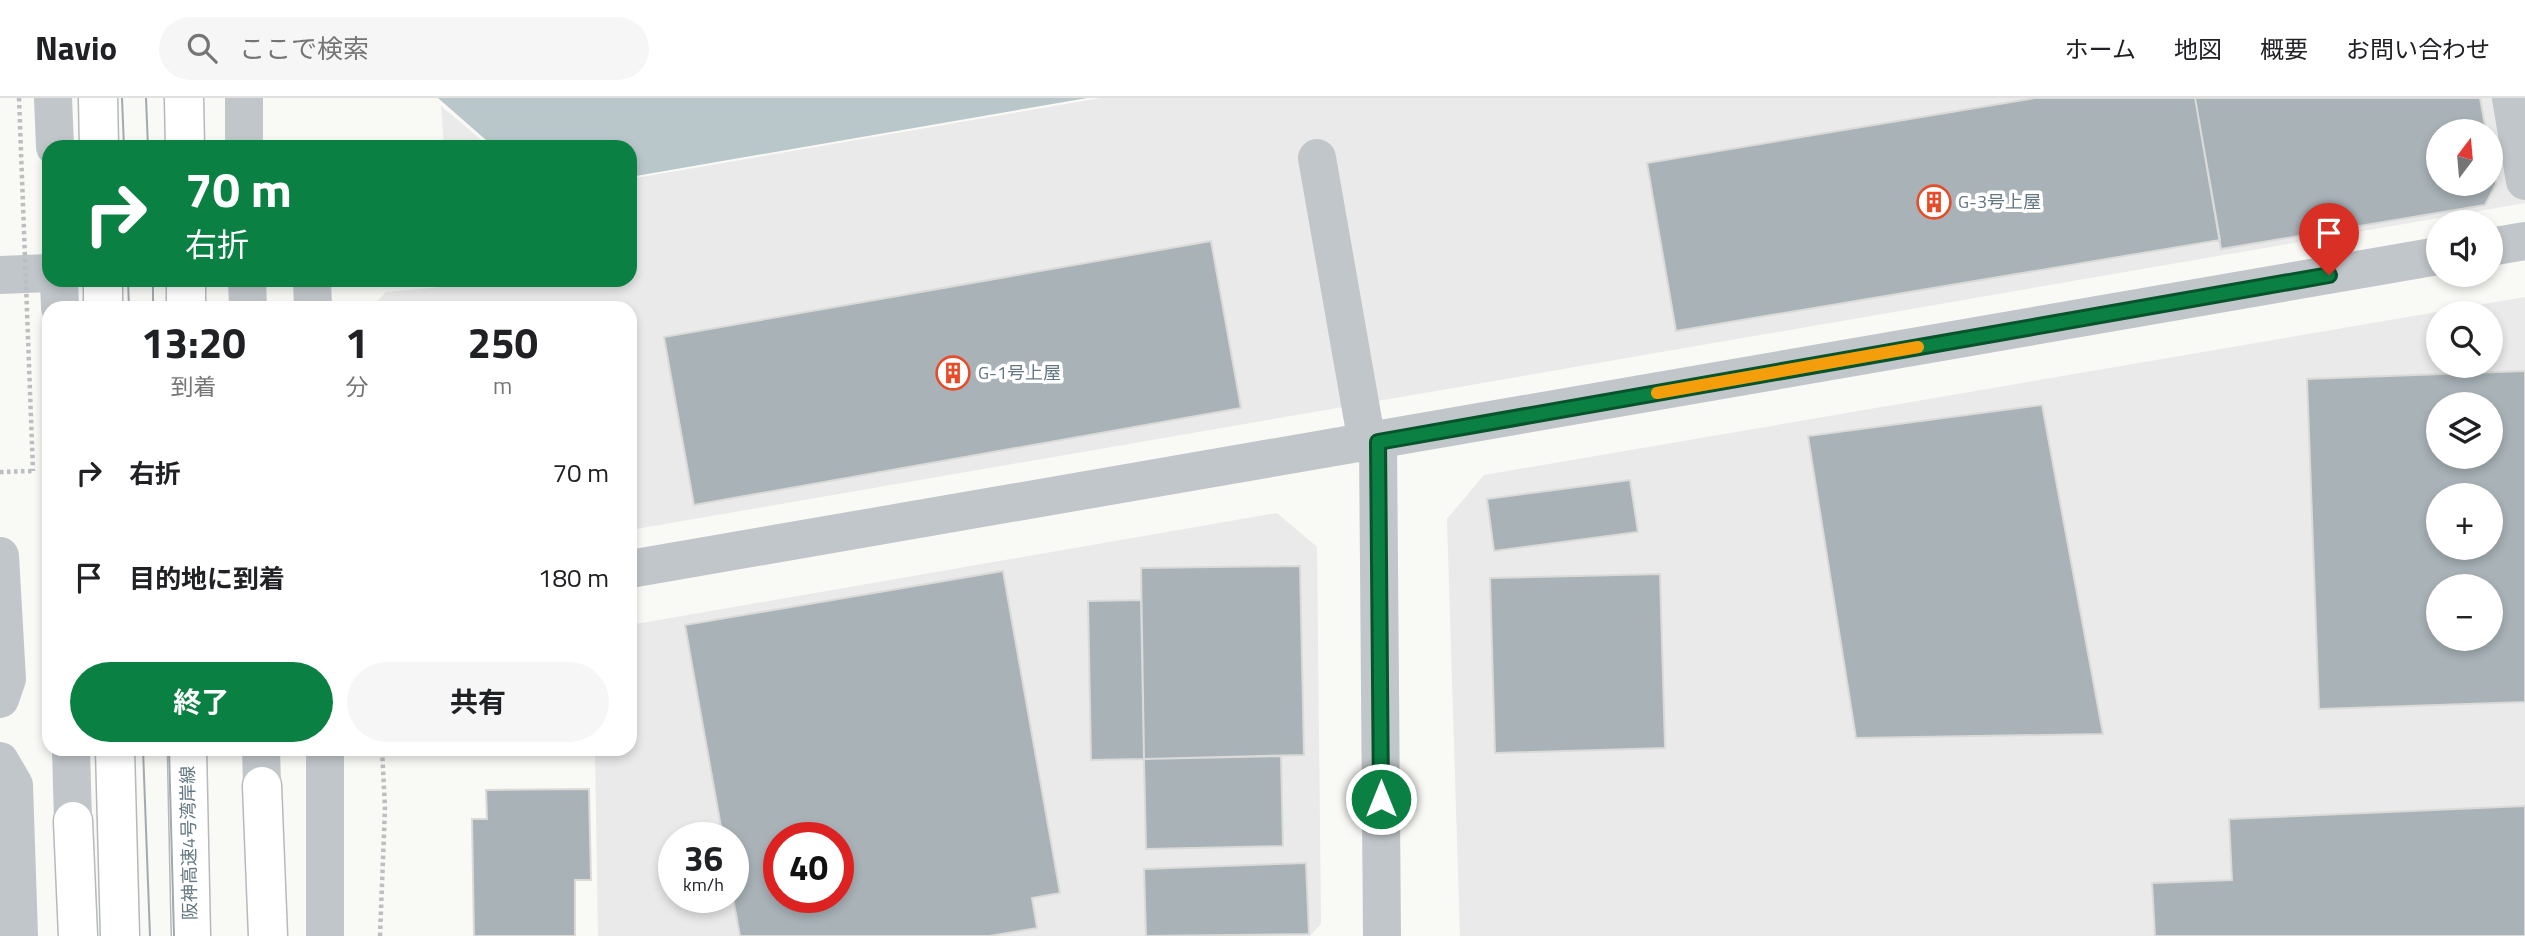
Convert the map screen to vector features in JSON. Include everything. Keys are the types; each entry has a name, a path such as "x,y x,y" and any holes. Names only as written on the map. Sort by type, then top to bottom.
{"main road":[{"path":"98,98 99,140"},
{"path":"184,98 186,140"},
{"path":"115,756 120,936"},
{"name":"阪神高速4号湾岸線","path":"187,756 191,936"},
{"path":"261,767 268,936"},
{"path":"72,821 78,936"},
{"path":"188,856 208,936"}],"street":[{"path":"53,98 55,140"},
{"path":"244,98 244,140"},
{"path":"2511,98 2525,181"},
{"path":"1317,158 1373,442 1382,936"},
{"path":"2503,245 2525,241"},
{"path":"637,568 2426,258"},
{"path":"0,275 42,274"},
{"path":"0,556 7,679 0,699"},
{"path":"71,756 72,821"},
{"path":"324,756 326,936"},
{"path":"0,761 14,785 19,936"}],"path":[{"path":"0,472 33,471 19,98"},
{"path":"380,936 385,808 382,756"}],"shaded area":[{"path":"438,98 1087,98 637,176 637,140 486,140"},
{"path":"1101,98 2525,98 2525,203 2484,210 2426,210 2426,220 637,529 637,301 378,301 386,292 443,287 637,287 637,178"},
{"path":"441,106 482,140 443,140"},
{"path":"2525,297 2525,936 1460,936 1447,519 1484,475 2426,314 2426,378 2503,378 2502,301"},
{"path":"1277,513 1317,547 1321,924 1310,936 598,936 595,756 637,756 637,624"}],"building":[{"name":"G-3号上屋","path":"2035,98 2195,98 2220,240 1676,331 1647,163"},
{"path":"2195,98 2480,98 2484,119 2426,119 2426,196 2490,196 2485,205 2455,210 2426,210 2426,215 2221,249"},
{"name":"G-1号上屋","path":"1211,241 1241,408 694,505 664,337"},
{"path":"2525,371 2525,702 2319,709 2307,379 2426,375 2426,378 2503,378 2503,372"},
{"path":"2042,405 2103,734 1856,738 1808,436"},
{"path":"1630,480 1638,532 1494,551 1487,499"},
{"path":"1300,566 1304,755 1144,759 1141,568"},
{"path":"1003,571 1060,893 1032,898 1037,928 989,936 740,936 736,913 749,913 749,822 720,822 685,625"},
{"path":"1660,574 1665,748 1495,753 1490,578"},
{"path":"1141,600 1144,759 1091,760 1088,601"},
{"path":"1281,756 1283,846 1146,849 1144,759"},
{"path":"589,789 591,880 575,880 575,936 474,936 472,819 487,819 486,790"},
{"path":"2525,806 2525,936 2155,936 2152,883 2232,880 2229,819"},
{"path":"1306,863 1309,934 1146,936 1144,869"}],"tram line":[{"path":"122,98 124,140"},
{"path":"146,98 148,140"},
{"path":"128,287 129,301"},
{"path":"153,287 153,301"},
{"path":"143,756 150,936"},
{"path":"169,756 174,936"}],"slow traffic":[{"path":"1657,393 1918,347"}],"place":[{"name":"G-3号上屋","path":"1934,202"},
{"name":"G-1号上屋","path":"953,373"}],"route":[{"path":"1381,799 1378,442 2329,275"}]}
